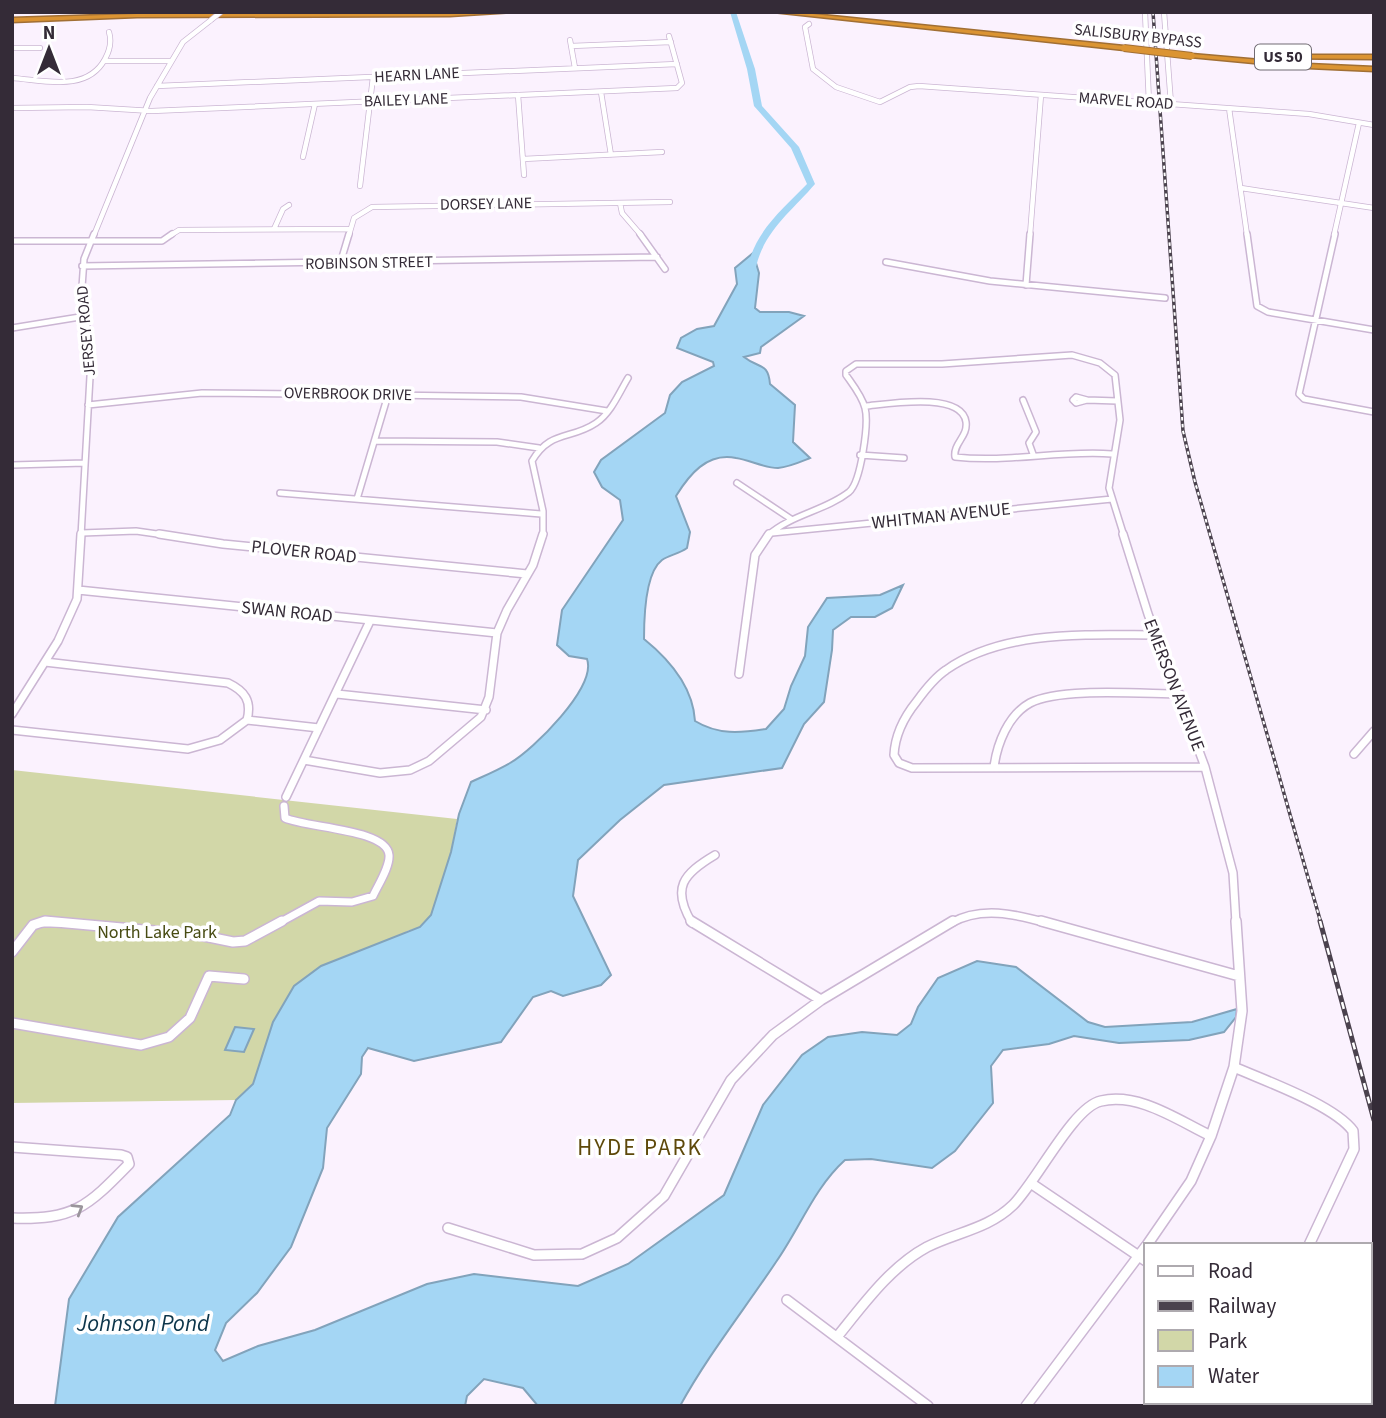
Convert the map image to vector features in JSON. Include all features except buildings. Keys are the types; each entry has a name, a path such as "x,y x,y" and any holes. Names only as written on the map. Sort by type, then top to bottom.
{"highway":[{"path":"12,18 79,12"},
{"path":"12,18 390,16 512,12"},
{"name":"SALISBURY BYPASS","path":"775,12 1192,54 1269,60 1374,59"},
{"name":"SALISBURY BYPASS","path":"825,12 1124,47"},
{"path":"1192,54 1266,56 1374,52"},
{"path":"1192,54 1308,66 1374,69"}],"street":[{"name":"JERSEY ROAD","path":"12,714 72,614 78,590 91,359 82,267 156,86 186,38 221,12"},
{"path":"1145,12 1149,103"},
{"path":"1164,12 1171,104"},
{"name":"MARVEL ROAD","path":"809,23 805,27 813,69 836,87 880,102 910,87 919,86 1309,114 1374,125"},
{"path":"12,78 78,81 93,75 104,61 111,45 109,32"},
{"path":"575,68 571,43 670,39 677,64"},
{"path":"12,48 40,48"},
{"path":"104,61 171,61"},
{"name":"HEARN LANE","path":"156,86 677,64"},
{"name":"BAILEY LANE","path":"12,108 87,107 144,111 668,89 682,85 677,64"},
{"path":"360,186 373,77"},
{"path":"601,92 611,155"},
{"name":"DORSEY LANE","path":"519,95 524,175"},
{"path":"1026,285 1041,95"},
{"path":"303,157 315,104"},
{"path":"1229,108 1257,306 1268,312 1374,330"},
{"path":"1359,123 1299,391 1300,397 1374,412"},
{"path":"523,159 662,152"},
{"path":"1241,188 1374,208"},
{"name":"DORSEY LANE","path":"350,229 359,213 383,206 670,202"},
{"path":"620,203 622,214 665,269"},
{"path":"274,229 283,209 289,205"},
{"path":"12,241 166,240 179,230 350,229 340,264"},
{"name":"ROBINSON STREET","path":"82,267 657,257"},
{"path":"886,262 912,269 1026,285 1165,298"},
{"path":"12,328 86,316"},
{"name":"EMERSON AVENUE","path":"866,407 846,375 846,371 852,366 1072,355 1100,363 1111,370 1117,380 1119,421 1109,488 1133,572 1205,767 1233,873 1241,1011 1234,1067 1211,1136 1191,1181 1148,1243"},
{"path":"304,760 322,765 380,772 410,770 429,761 471,728 486,710 494,669 497,633 542,543 541,514 532,461 539,448 556,436 597,423 628,378"},
{"name":"OVERBROOK DRIVE","path":"88,405 202,393 388,395 521,397 607,411"},
{"path":"357,499 388,395"},
{"path":"1023,400 1036,432 1029,443 1033,454"},
{"path":"1087,400 1117,401"},
{"path":"739,674 755,555 763,538 791,519 853,489 869,425 866,407 935,402 954,406 963,415 966,426 962,440 954,448 956,457 996,460 1033,454 1089,451 1112,454"},
{"path":"375,441 498,442 539,448"},
{"path":"860,455 904,458"},
{"path":"12,465 85,463"},
{"path":"737,483 791,519"},
{"path":"280,493 541,514"},
{"name":"WHITMAN AVENUE","path":"769,533 1112,499"},
{"name":"PLOVER ROAD","path":"82,533 127,530 223,544 527,574"},
{"name":"SWAN ROAD","path":"78,590 497,633"},
{"path":"12,952 33,925 45,921 199,935 233,942 255,937 318,901 359,902 373,896 390,858 390,852 383,841 368,835 297,825 285,818 285,801 370,621"},
{"path":"1157,635 1029,641 991,651 948,668 920,697 896,736 894,755 899,763 912,768 1205,767"},
{"path":"12,730 188,748 220,740 247,720 251,706 250,700 242,691 228,683 45,662"},
{"path":"337,694 486,710"},
{"path":"994,767 995,755 1007,726 1028,704 1038,700 1070,696 1180,694"},
{"path":"247,720 318,728"},
{"path":"1354,754 1374,731"},
{"path":"715,855 696,867 682,884 681,902 692,923 821,1000"},
{"path":"447,1228 534,1255 582,1254 617,1238 664,1196 731,1080 773,1035 821,1000 945,925 981,913 998,912 1031,917 1239,976"},
{"path":"12,1023 141,1045 169,1037 190,1018 209,976 244,979"},
{"path":"1234,1067 1347,1123 1356,1139 1354,1149 1310,1243"},
{"path":"837,1337 887,1278 920,1251 997,1219 1032,1184 1079,1115 1098,1101 1125,1099 1211,1136"},
{"path":"12,1147 127,1157 129,1164 103,1192 81,1208 52,1220 12,1219"},
{"path":"1032,1184 1143,1258"},
{"name":"EMERSON AVENUE","path":"1026,1406 1143,1258"},
{"path":"787,1300 928,1406"}],"green space":[{"name":"North Lake Park","path":"12,770 457,819 451,852 431,915 420,927 407,931 273,1022 253,1084 236,1100 12,1103"}],"water":[{"name":"Johnson Pond","path":"753,253 759,273 755,308 760,312 789,312 804,316 761,347 760,353 744,357 765,369 770,384 795,405 793,442 810,458 778,468 741,459 716,458 693,473 676,496 690,532 687,548 662,560 656,566 647,597 644,639 671,665 685,686 695,721 721,731 766,729 784,709 805,656 808,627 827,598 880,595 903,585 892,608 875,617 851,617 833,630 824,702 804,724 782,768 664,785 620,820 578,860 573,896 611,975 601,985 563,996 551,991 533,997 501,1042 414,1061 368,1048 362,1057 361,1074 327,1128 323,1168 291,1247 257,1293 226,1323 215,1350 223,1361 258,1346 315,1330 427,1284 474,1274 578,1286 628,1264 724,1195 763,1105 802,1055 828,1037 862,1032 897,1035 911,1024 918,1007 938,978 977,961 1016,967 1088,1022 1105,1027 1192,1022 1237,1009 1236,1017 1224,1032 1189,1040 1119,1043 1074,1036 1049,1044 1003,1050 991,1066 993,1103 955,1151 932,1168 871,1159 845,1160 816,1196 785,1249 714,1351 680,1406 538,1406 523,1388 484,1379 467,1396 465,1406 55,1406 69,1299 118,1217 230,1115 236,1100 253,1084 273,1022 294,986 321,966 420,927 431,915 451,852 459,814 471,782 520,756 547,732 573,701 588,671 587,659 569,656 557,645 562,610 623,520 620,500 602,487 594,472 601,460 665,413 670,395 682,382 714,366 713,362 677,348 681,338 697,329 714,326 737,284 735,268"},
{"path":"235,1027 254,1029 244,1052 225,1050"}],"waterway":[{"path":"733,12 751,69 758,106 795,147 811,184 766,233 754,255 752,267"}],"railway":[{"path":"1153,12 1183,431 1195,482 1321,923"},
{"path":"1320,921 1374,1120"}],"district":[{"name":"HYDE PARK","path":"640,1147"}]}
